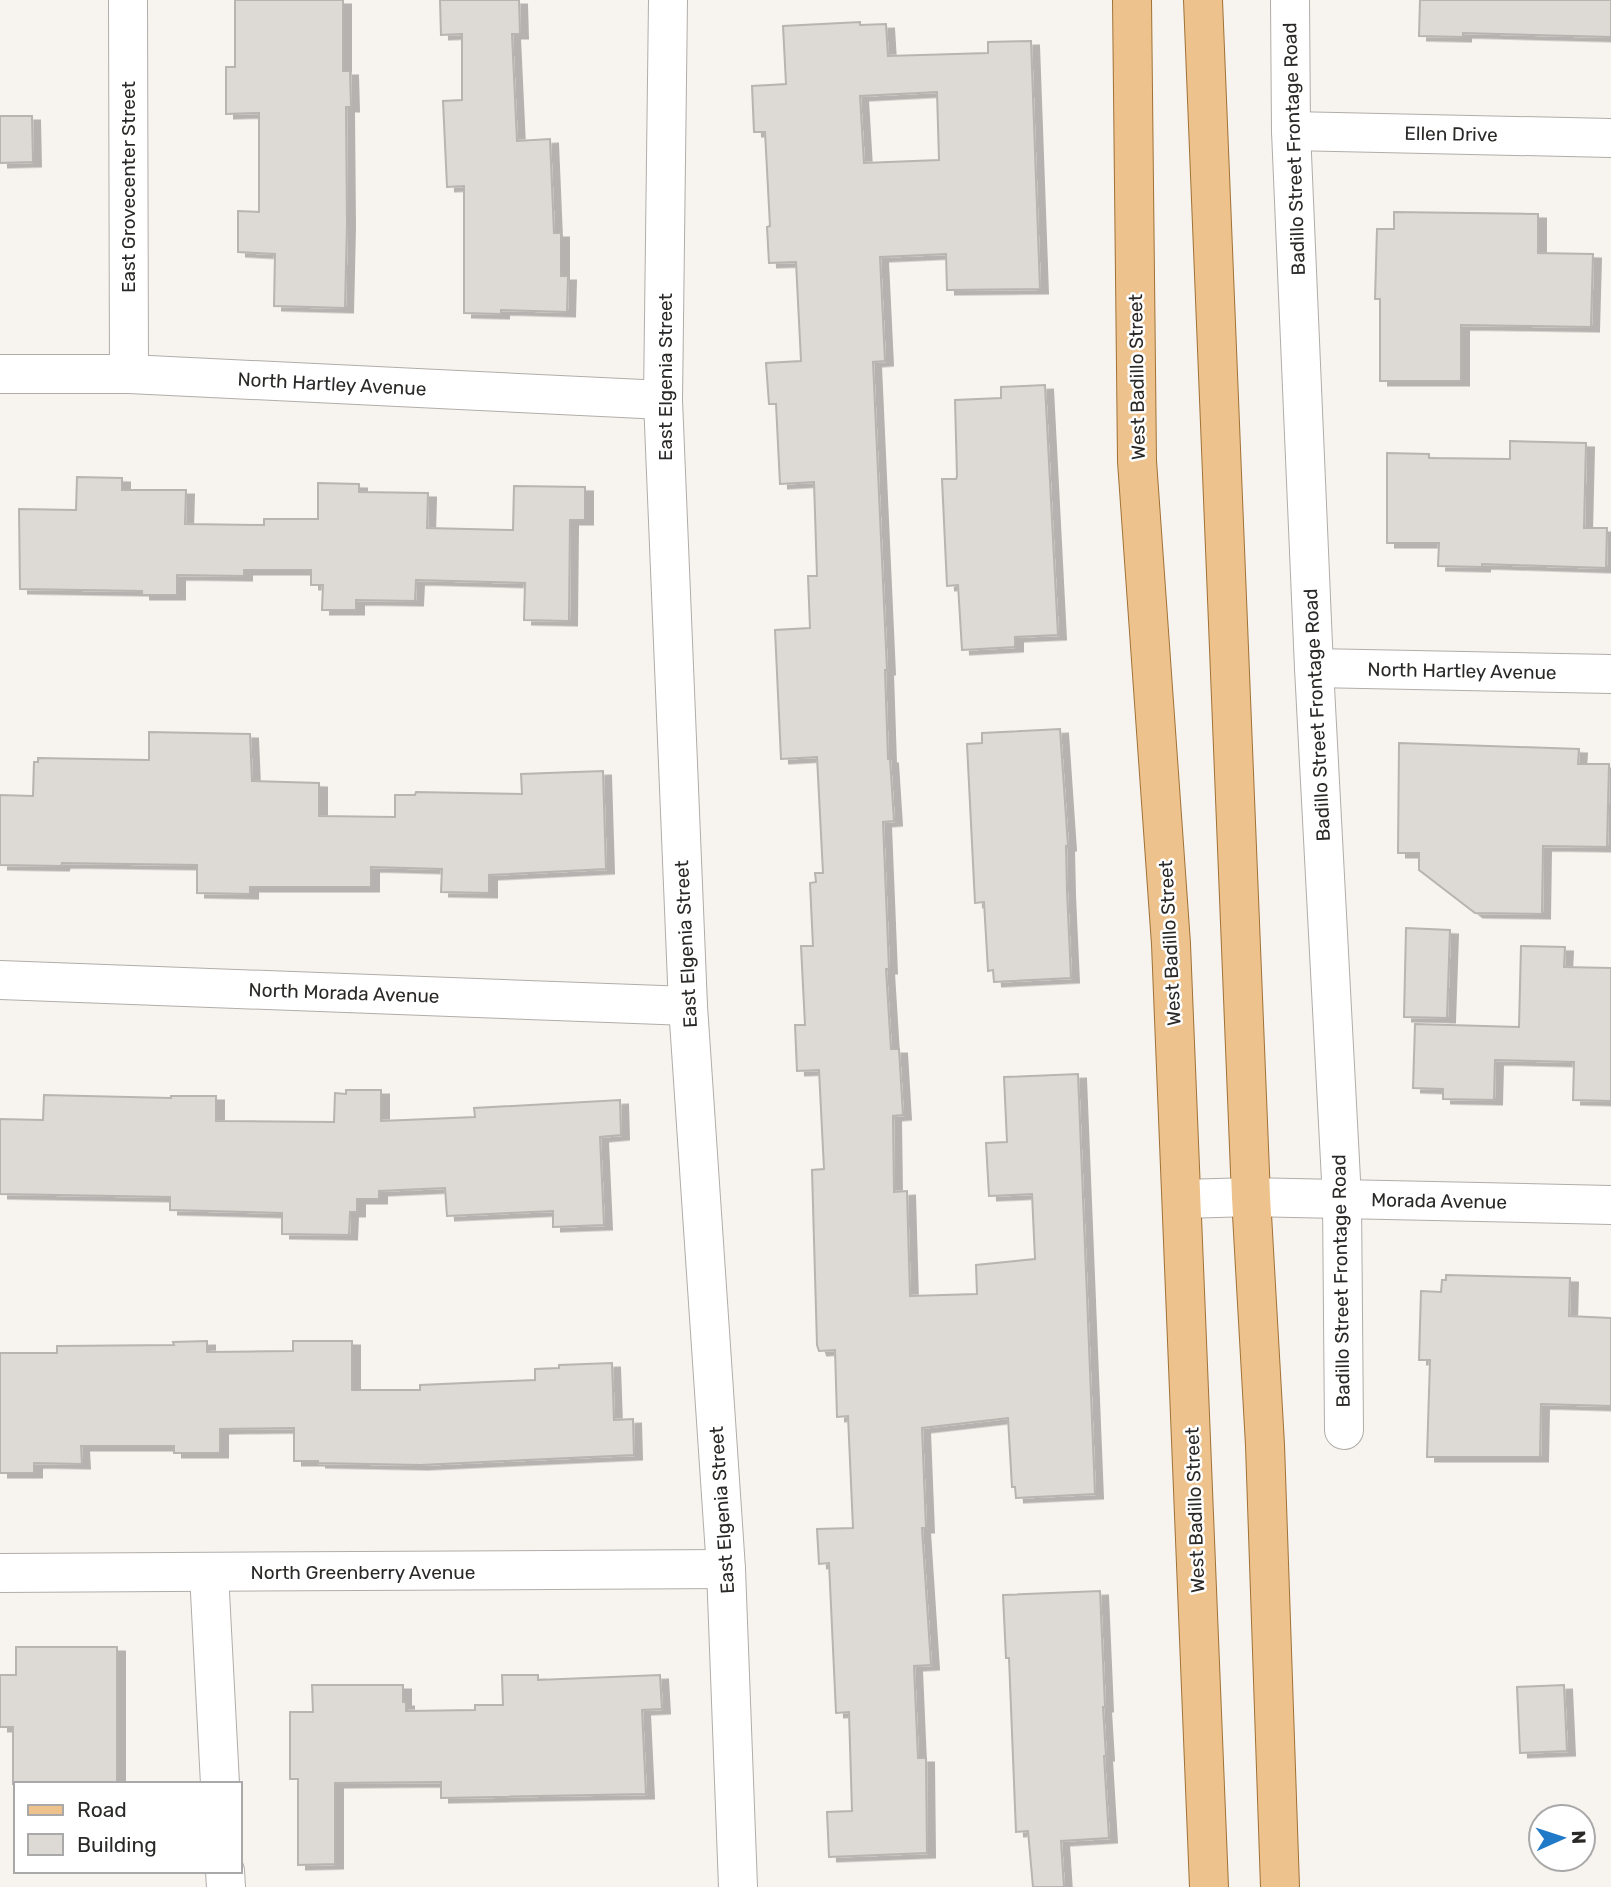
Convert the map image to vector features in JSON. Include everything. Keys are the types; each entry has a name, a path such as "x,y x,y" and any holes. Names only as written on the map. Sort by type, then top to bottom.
{"main road":[{"name":"West Badillo Street","path":"1132,0 1138,461 1171,944 1209,1887"},
{"path":"1203,0 1251,1197 1265,1445 1280,1887"}],"street":[{"name":"East Grovecenter Street","path":"128,0 129,374"},
{"name":"East Elgenia Street","path":"668,0 663,400 688,1006 726,1569 738,1887"},
{"name":"Badillo Street Frontage Road","path":"1290,0 1291,131 1314,668 1342,1199 1344,1430"},
{"name":"Ellen Drive","path":"1291,131 1611,138"},
{"name":"North Hartley Avenue","path":"0,374 129,374 663,400"},
{"name":"North Hartley Avenue","path":"1314,668 1611,674"},
{"name":"North Morada Avenue","path":"0,980 688,1006"},
{"name":"Morada Avenue","path":"1182,1199 1251,1197 1611,1205"},
{"name":"North Greenberry Avenue","path":"0,1573 726,1569"},
{"path":"209,1573 220,1782"}],"building":[{"path":"235,0 343,0 343,71 350,71 351,107 346,107 345,308 274,306 275,254 238,252 238,211 259,212 259,113 226,114 226,67 235,67"},
{"path":"440,0 519,0 520,34 512,34 517,141 550,139 554,233 561,233 561,276 568,276 567,312 501,310 501,314 464,313 464,186 447,187 443,101 462,100 462,34 441,35"},
{"path":"1420,0 1611,0 1611,37 1463,33 1463,37 1419,36"},
{"path":"860,22 860,25 886,24 888,56 988,53 988,42 1031,41 1040,289 947,290 946,254 880,257 885,361 873,362 887,670 888,759 894,821 883,822 889,969 886,969 891,1049 899,1049 903,1115 893,1116 894,1192 907,1191 910,1296 977,1294 976,1265 1035,1259 1032,1194 989,1196 986,1143 1007,1142 1004,1077 1078,1074 1095,1494 1016,1498 1015,1487 1012,1487 1008,1418 922,1428 926,1528 922,1528 931,1665 914,1666 918,1758 926,1758 927,1853 829,1857 827,1812 852,1811 849,1712 836,1713 829,1563 819,1564 817,1529 853,1528 848,1416 837,1417 835,1350 819,1351 817,1345 812,1170 824,1169 819,1070 797,1071 795,1025 805,1025 801,946 813,946 810,883 816,882 815,873 823,873 817,757 781,759 775,630 810,628 808,576 817,576 814,482 780,484 776,404 769,404 766,363 801,361 796,262 769,263 767,227 770,226 765,132 754,132 752,86 786,84 783,26","holes":["937,92 939,160 864,163 860,96"]},
{"path":"0,116 32,116 33,162 0,163"},
{"path":"1394,212 1538,214 1538,253 1593,254 1591,327 1461,325 1461,381 1380,381 1380,299 1375,299 1377,229 1394,229"},
{"path":"1045,385 1058,635 1015,637 1015,647 962,650 958,585 947,586 942,479 956,479 957,476 955,400 1001,398 1001,387"},
{"path":"1510,441 1586,443 1584,528 1607,528 1606,568 1482,564 1482,567 1438,566 1439,543 1387,543 1387,453 1429,454 1429,458 1510,459"},
{"path":"77,477 122,478 122,490 186,490 185,524 264,525 264,519 318,519 318,483 359,484 359,492 428,493 427,528 513,530 514,486 585,487 585,520 570,520 569,621 524,620 525,583 416,580 415,601 356,600 356,610 322,610 323,585 311,585 311,570 244,570 244,576 177,575 177,595 142,595 142,591 20,589 19,509 76,510"},
{"path":"1060,729 1068,846 1071,978 994,982 993,970 988,971 984,902 975,903 967,744 982,743 982,733"},
{"path":"149,732 250,734 252,781 319,783 319,816 395,817 395,795 415,795 416,792 522,794 521,774 603,771 606,869 489,875 489,893 441,892 442,869 371,867 371,887 250,887 250,894 197,893 197,865 0,865 0,795 33,796 34,762 38,762 38,758 149,760"},
{"path":"1399,743 1579,749 1578,764 1609,764 1607,847 1543,846 1542,914 1475,913 1419,870 1419,853 1398,853"},
{"path":"1406,928 1450,930 1447,1018 1404,1017"},
{"path":"1521,946 1565,947 1564,967 1611,968 1611,1101 1573,1100 1574,1062 1495,1060 1494,1100 1443,1099 1443,1089 1413,1088 1415,1024 1519,1027"},
{"path":"346,1090 381,1090 381,1121 475,1117 474,1108 620,1100 621,1135 600,1137 604,1225 553,1227 553,1211 447,1216 445,1188 379,1191 379,1199 357,1199 357,1212 350,1212 349,1235 282,1234 282,1213 170,1210 170,1197 0,1194 0,1119 43,1120 44,1095 171,1098 216,1096 216,1121 334,1122 335,1093 346,1094"},
{"path":"1446,1275 1570,1278 1569,1316 1611,1318 1611,1406 1541,1404 1540,1457 1427,1457 1430,1360 1419,1360 1421,1291 1441,1292 1442,1280 1446,1280"},
{"path":"207,1341 207,1352 293,1351 293,1341 352,1341 352,1390 420,1390 420,1385 535,1380 535,1369 559,1368 559,1365 612,1363 614,1420 633,1419 634,1455 420,1465 318,1463 294,1461 294,1428 220,1429 220,1453 174,1453 174,1446 81,1446 82,1464 34,1463 34,1473 0,1473 0,1353 57,1353 57,1346 174,1345 173,1342"},
{"path":"1100,1591 1109,1838 1061,1841 1064,1887 1033,1887 1028,1831 1016,1832 1009,1658 1006,1658 1003,1595"},
{"path":"16,1647 117,1647 117,1782 13,1784 13,1727 0,1727 0,1675 16,1675"},
{"path":"502,1675 538,1675 538,1680 660,1675 662,1709 642,1710 646,1794 441,1798 441,1782 335,1783 335,1864 298,1865 298,1779 290,1779 290,1712 313,1712 312,1685 403,1685 406,1711 475,1710 475,1705 503,1705"},
{"path":"1564,1685 1567,1751 1520,1753 1517,1687"}]}
